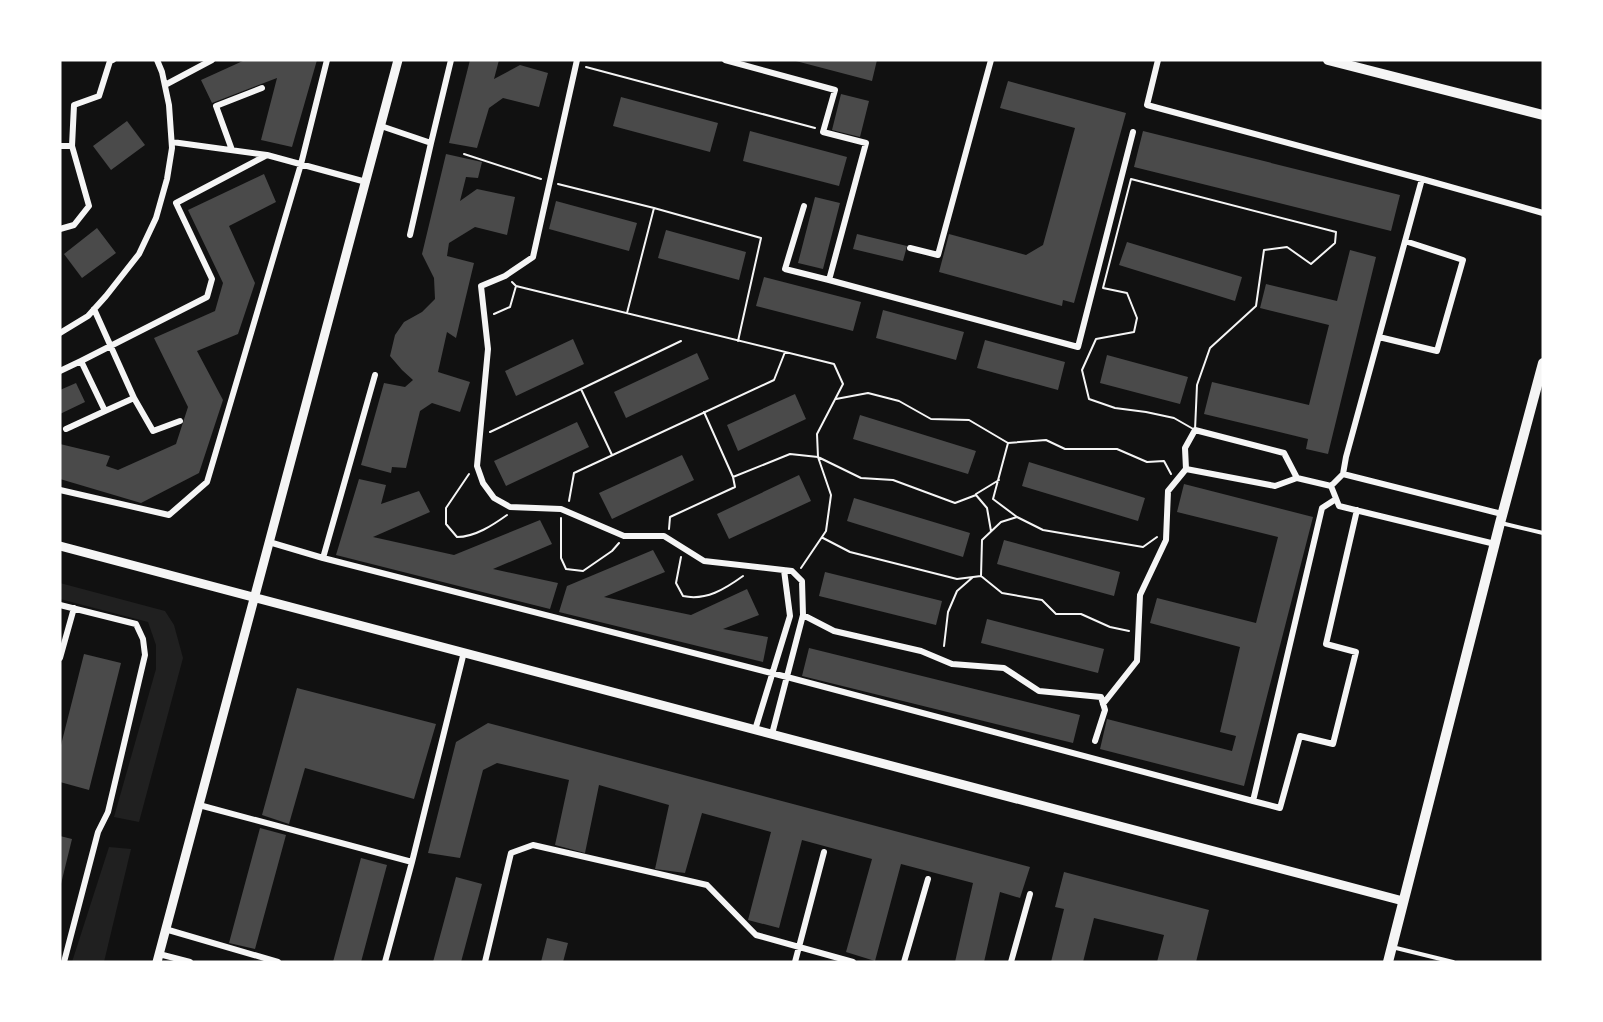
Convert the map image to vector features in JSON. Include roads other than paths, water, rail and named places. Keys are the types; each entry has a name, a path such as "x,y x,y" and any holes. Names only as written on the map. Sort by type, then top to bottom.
{"main road":[{"path":"1328,60 1543,115"},
{"path":"1388,962 1501,518 1543,363"}],"street":[{"path":"60,229 74,225 89,206 72,146 74,105 99,96 110,61 113,60"},
{"path":"60,333 88,316 94,309 139,254 156,218 167,179 172,142 169,105 157,60"},
{"path":"165,85 212,60"},
{"path":"60,490 169,515 207,482 301,164 327,60"},
{"path":"190,962 158,958 398,60"},
{"path":"410,235 451,60"},
{"path":"725,60 835,90 823,132 866,143 829,280"},
{"path":"910,248 938,255 991,60"},
{"path":"1158,60 1147,105 1543,213"},
{"path":"577,62 533,257 506,276 481,286 488,349 477,466 483,483 494,498 510,507 564,510 624,536 664,536 704,561 792,571 802,581 803,615 772,734"},
{"path":"232,150 216,106 261,88"},
{"path":"381,126 431,142"},
{"path":"804,206 785,269 1078,347 1133,132"},
{"path":"172,142 267,155 366,182"},
{"path":"60,146 72,146"},
{"path":"60,371 207,297 212,279 176,203 267,155"},
{"path":"1331,486 1343,474 1422,179"},
{"path":"1379,337 1437,351 1463,260 1405,241"},
{"path":"94,309 134,398 153,431 180,421"},
{"path":"81,361 105,411"},
{"path":"323,558 375,375"},
{"path":"66,429 134,398"},
{"path":"1103,704 1137,661 1140,595 1166,540 1168,491 1186,469 1185,448 1195,430 1284,453 1297,478"},
{"path":"1186,469 1275,486 1297,478 1331,486"},
{"path":"1343,474 1501,518"},
{"path":"1331,486 1339,506 1495,544"},
{"path":"1253,801 1322,508 1336,499"},
{"path":"269,542 1280,808 1300,736 1333,744 1356,652 1326,644 1357,510"},
{"path":"60,546 1403,901"},
{"path":"755,730 790,616 784,570"},
{"path":"60,605 136,624 143,639 145,655 108,812 98,832 64,962"},
{"path":"60,658 74,608"},
{"path":"803,615 834,631 921,651 952,663 1004,668 1039,691 1101,697 1104,710 1095,741"},
{"path":"385,962 464,652"},
{"path":"198,805 412,862"},
{"path":"485,962 512,853 533,845 706,885 756,935 853,962"},
{"path":"795,962 824,852"},
{"path":"904,962 928,879"},
{"path":"1011,962 1030,894"},
{"path":"165,929 278,962"}],"lane":[{"path":"1501,518 1543,532"},
{"path":"1391,947 1453,962"}]}
